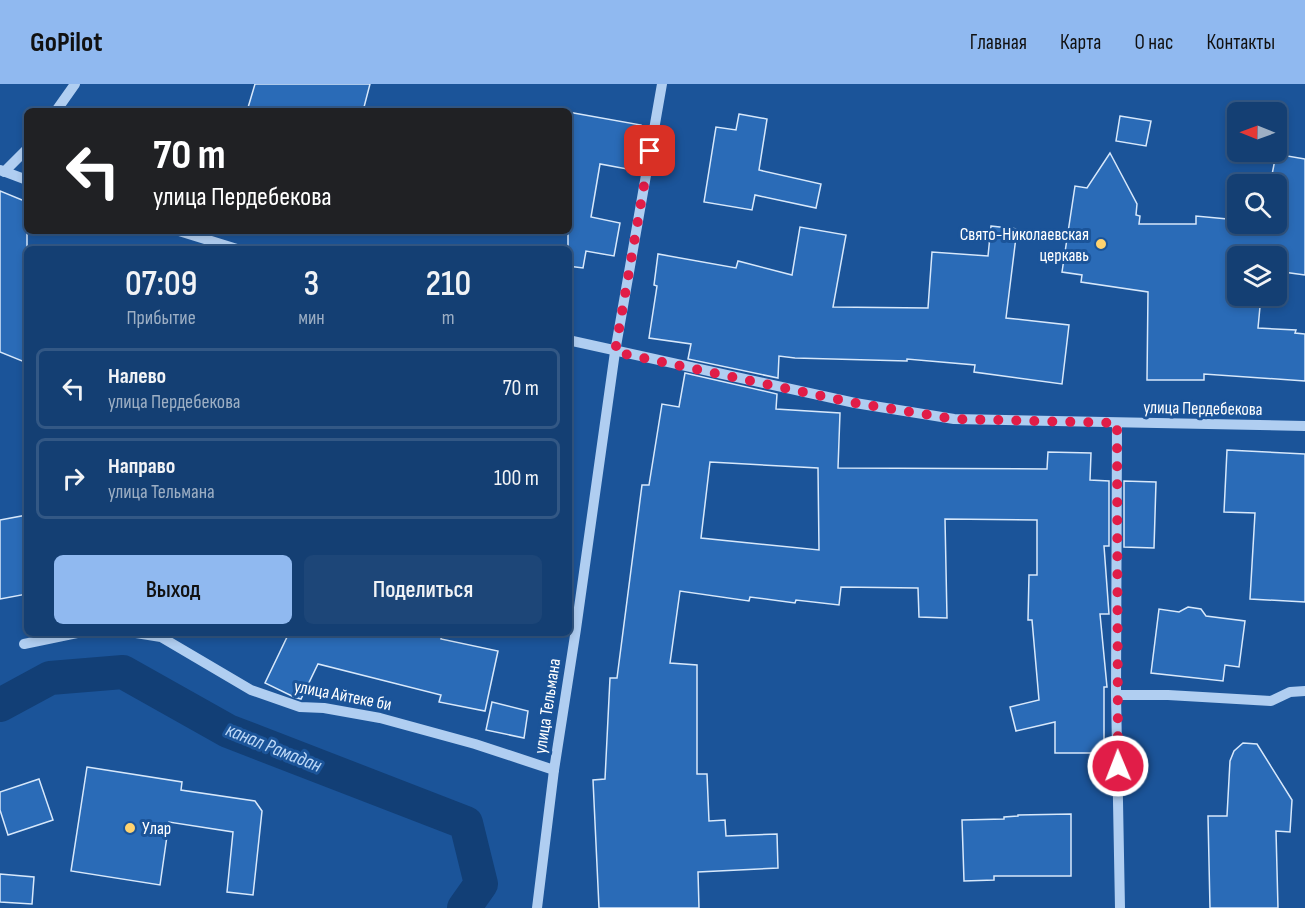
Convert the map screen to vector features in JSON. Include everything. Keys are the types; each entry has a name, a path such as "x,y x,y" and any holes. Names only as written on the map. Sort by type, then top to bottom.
{"street":[{"path":"58,108 75,84"},
{"name":"улица Тельмана","path":"537,908 554,770 615,352 662,84"},
{"path":"24,152 2,171 24,179"},
{"path":"189,234 227,246"},
{"name":"улица Пердебекова","path":"572,341 855,403 954,419 1305,426"},
{"path":"1117,423 1116,695 1120,908"},
{"path":"24,644 63,636"},
{"name":"улица Айтеке би","path":"155,636 161,637 251,690 300,706 380,718 475,744 554,770"},
{"path":"1116,695 1271,701 1290,692 1305,692"}],"building":[{"path":"255,84 370,84 364,108 248,108"},
{"path":"572,113 641,125 635,160 627,169 600,164 591,217 620,223 614,256 586,251 583,268 572,267 572,246 568,246 568,234 572,234"},
{"path":"739,114 767,119 759,170 821,184 816,208 755,195 752,210 704,202 716,127 736,130"},
{"path":"1120,116 1151,121 1146,146 1116,141"},
{"path":"1110,153 1137,204 1136,215 1140,216 1139,224 1196,224 1196,216 1227,219 1227,234 1287,234 1287,174 1272,174 1274,162 1287,162 1287,156 1305,159 1305,275 1287,273 1287,246 1227,246 1227,306 1260,306 1258,328 1296,330 1295,333 1305,334 1305,381 1204,374 1204,380 1147,380 1148,292 1081,282 1082,275 1062,272 1075,186 1087,188"},
{"path":"0,191 24,201 24,234 27,234 27,246 24,246 24,362 0,352"},
{"path":"991,226 1017,229 1006,318 1069,325 1062,384 974,372 975,365 907,359 907,361 779,356 778,378 688,359 691,344 649,338 657,286 654,285 658,254 736,268 738,261 792,275 800,227 846,235 833,307 928,308 932,252 988,256"},
{"path":"685,373 777,394 776,409 840,413 838,468 1047,469 1048,452 1091,453 1090,480 1109,481 1109,546 1104,546 1109,614 1100,614 1107,687 1104,687 1104,753 1055,753 1055,722 1016,731 1010,707 1039,700 1032,620 1028,620 1029,575 1037,575 1037,520 945,519 947,618 919,617 918,588 841,587 839,605 796,600 795,603 750,597 749,601 680,591 670,663 697,665 697,774 707,774 709,821 725,820 726,836 777,834 778,868 698,872 699,908 599,908 593,780 605,779 610,678 617,678 642,485 649,485 662,404 679,407","holes":["710,462 818,468 819,550 701,538"]},
{"path":"1227,450 1305,454 1305,602 1250,599 1255,513 1224,512"},
{"path":"1124,481 1156,482 1154,548 1124,547"},
{"path":"24,516 24,595 0,599 0,520"},
{"path":"1188,607 1201,609 1206,616 1245,621 1239,667 1225,665 1223,681 1151,673 1159,609 1179,612"},
{"path":"288,636 442,636 441,639 498,651 485,711 439,702 441,695 318,664 301,699 265,683"},
{"path":"492,702 528,711 524,738 486,730"},
{"path":"1243,743 1257,744 1292,800 1290,832 1276,831 1278,908 1210,908 1208,816 1227,816 1230,761 1234,751"},
{"path":"87,767 182,782 181,790 255,801 262,811 253,895 227,892 233,832 169,822 160,885 71,871"},
{"path":"39,779 53,820 8,835 0,810 0,792"},
{"path":"1071,814 1071,876 994,876 994,880 964,881 962,820 1004,819 1004,817 1018,815"},
{"path":"0,874 34,877 32,904 0,902"}],"waterway":[{"name":"канал Рамадан","path":"0,705 50,678 123,672 228,731 466,823 481,884 464,908"}],"place":[{"name":"Свято-Николаевская церкавь","path":"1101,244"},
{"name":"Улар","path":"130,828"}],"route":[{"path":"650,151 615,352 855,403 954,419 1117,423 1118,766"}]}
